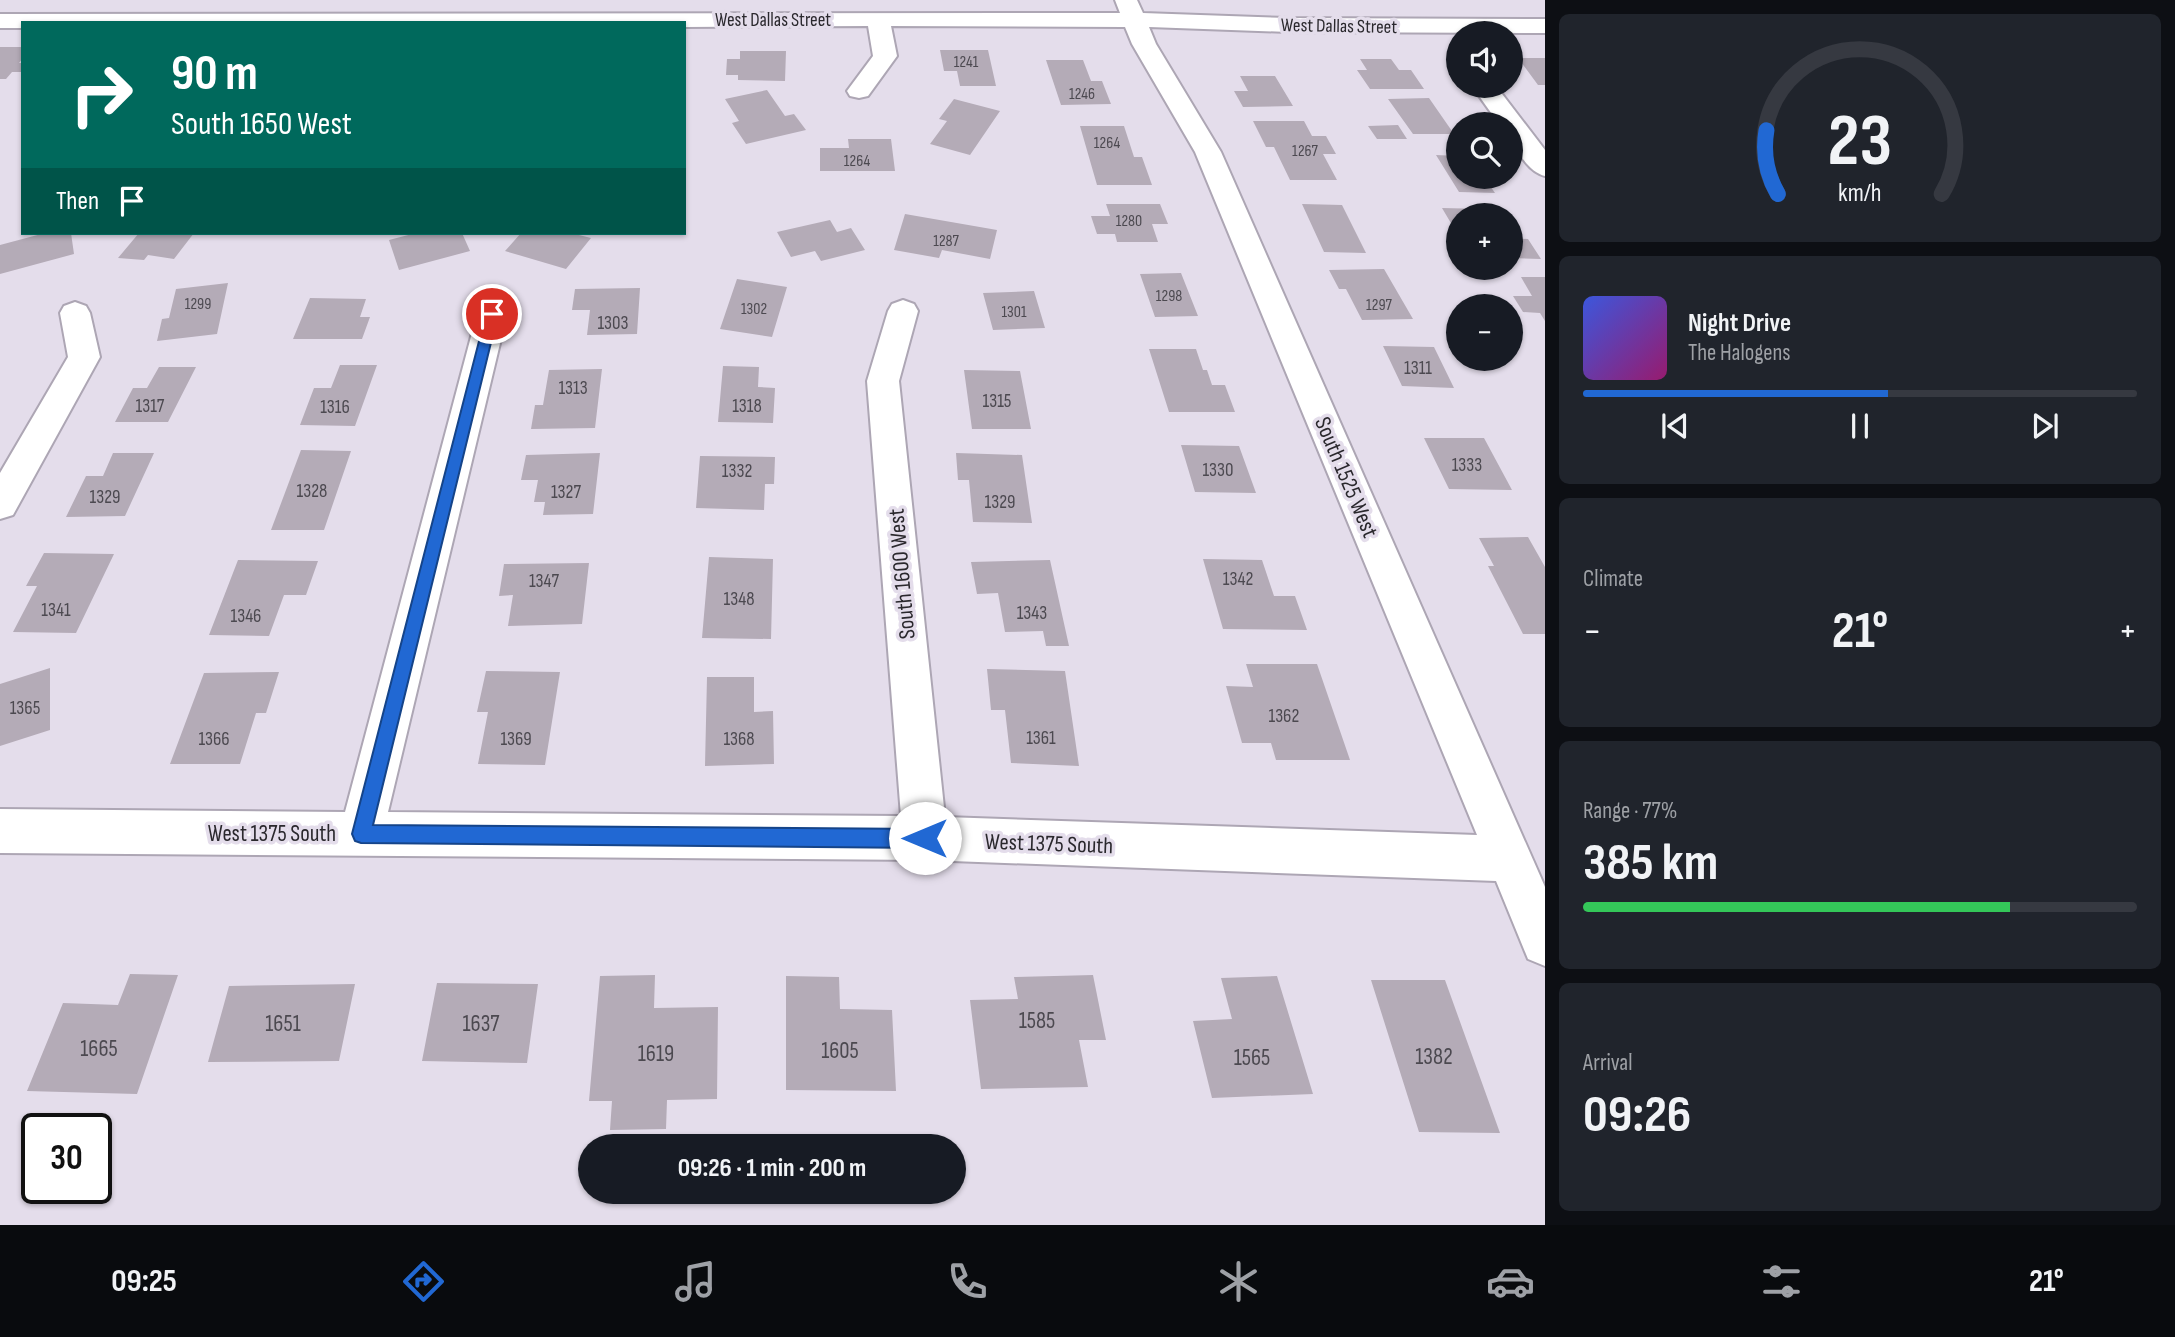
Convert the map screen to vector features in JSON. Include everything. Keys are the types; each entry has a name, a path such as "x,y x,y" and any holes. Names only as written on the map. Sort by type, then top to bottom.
{"street":[{"name":"West Dallas Street","path":"0,21 551,21 757,10 878,20 1130,10 1439,26 1545,26"},
{"name":"South 1525 West","path":"1130,10 1144,44 1208,152 1545,942"},
{"path":"859,91 885,56 878,20"},
{"path":"1439,26 1446,35"},
{"path":"1493,98 1545,168"},
{"name":"South 1600 West","path":"903,311 883,381 925,838"},
{"path":"0,505 84,357 75,313"},
{"path":"361,834 492,314"},
{"name":"West 1375 South","path":"0,831 925,838 1510,859"}],"building":[{"path":"0,47 21,47 21,72 12,72 6,79 0,79"},
{"path":"940,50 988,50 996,86 960,86 957,71 944,71"},
{"path":"740,51 786,51 785,81 738,80 738,75 726,75 727,59 740,59"},
{"path":"1523,58 1545,58 1545,85 1538,85 1523,65"},
{"path":"1360,59 1391,59 1399,70 1411,70 1424,89 1370,89 1357,70 1367,70"},
{"path":"1046,60 1083,60 1091,81 1102,81 1111,104 1061,105"},
{"path":"1240,76 1275,76 1293,106 1243,107 1234,91 1248,91"},
{"path":"767,90 785,116 794,114 806,130 746,144 732,123 739,121 725,99"},
{"path":"1429,98 1446,122 1446,134 1413,134 1388,99"},
{"path":"954,99 1000,111 970,155 930,144 947,121 939,119"},
{"path":"1253,121 1304,121 1312,136 1326,136 1336,154 1323,154 1337,180 1290,180 1274,147 1266,147"},
{"path":"1398,125 1407,139 1377,139 1368,126"},
{"path":"1080,126 1124,126 1134,157 1142,157 1152,185 1097,185"},
{"path":"848,139 891,139 895,171 820,171 820,148 849,148"},
{"path":"1436,155 1446,155 1446,171"},
{"path":"1457,189 1492,189 1495,193 1459,192"},
{"path":"1106,204 1160,204 1168,224 1152,224 1158,242 1117,242 1115,234 1097,234 1091,216 1110,216"},
{"path":"1302,204 1342,205 1366,253 1324,252"},
{"path":"905,214 997,230 990,259 942,250 939,258 894,250"},
{"path":"830,220 837,232 851,228 865,250 821,261 815,251 791,257 777,232"},
{"path":"38,235 71,235 74,254 0,274 0,245"},
{"path":"137,235 192,235 174,259 148,255 144,260 118,258"},
{"path":"408,235 463,235 470,251 399,270 389,240"},
{"path":"519,235 579,235 591,238 566,269 505,251"},
{"path":"1523,239 1528,239 1541,259 1523,258"},
{"path":"1384,269 1413,319 1362,320 1346,289 1339,289 1329,270"},
{"path":"1181,273 1198,316 1155,317 1140,274"},
{"path":"1523,277 1545,277 1545,321 1540,313 1523,312 1523,296 1532,296"},
{"path":"737,279 787,287 772,337 720,329"},
{"path":"228,283 217,334 157,341 162,319 169,318 176,289"},
{"path":"640,288 637,334 587,335 590,310 572,310 575,289"},
{"path":"1034,291 1045,328 993,330 983,293"},
{"path":"310,298 366,299 360,317 370,317 362,339 293,339"},
{"path":"1383,346 1434,347 1454,388 1402,386"},
{"path":"1149,349 1196,349 1203,370 1207,370 1212,385 1225,385 1235,412 1169,412"},
{"path":"340,365 377,365 355,426 300,425 314,388 331,388"},
{"path":"723,366 759,367 758,387 775,388 773,423 718,422"},
{"path":"159,367 196,367 168,422 115,422 133,388 147,388"},
{"path":"602,369 595,428 531,429 535,405 543,405 549,370"},
{"path":"964,370 1020,371 1031,429 972,429"},
{"path":"1424,438 1484,438 1512,490 1449,489"},
{"path":"1181,445 1239,446 1256,493 1195,492"},
{"path":"301,450 351,451 324,530 271,530"},
{"path":"113,453 154,453 125,516 66,517 86,476 103,476"},
{"path":"600,453 593,514 543,515 545,502 534,502 538,480 521,480 526,455"},
{"path":"956,453 1022,455 1032,523 973,522 969,480 958,480"},
{"path":"700,456 775,457 774,484 765,484 764,510 696,508"},
{"path":"1528,537 1545,567 1545,634 1523,634 1488,566 1494,566 1479,538"},
{"path":"44,553 114,554 76,633 13,632 37,586 26,586"},
{"path":"709,557 773,559 771,639 702,638"},
{"path":"1203,559 1262,560 1274,596 1295,596 1307,630 1223,629"},
{"path":"238,560 318,561 306,595 284,595 269,636 209,635"},
{"path":"1050,560 1069,646 1046,646 1043,631 1005,632 998,593 977,594 971,562"},
{"path":"589,563 582,624 508,626 513,595 499,596 504,564"},
{"path":"1246,664 1317,664 1350,760 1276,760 1271,743 1242,743 1226,686 1253,687"},
{"path":"50,668 50,730 0,746 0,684"},
{"path":"987,669 1065,671 1079,766 1011,763 1005,710 991,710"},
{"path":"486,671 560,672 545,765 478,764 488,712 477,712"},
{"path":"279,672 266,713 256,713 240,764 170,764 204,673"},
{"path":"707,677 754,677 754,712 773,711 774,764 705,766"},
{"path":"130,974 178,975 137,1094 27,1091 63,1003 118,1005"},
{"path":"655,975 654,1008 718,1007 717,1099 667,1100 666,1129 610,1130 612,1101 589,1101 600,976"},
{"path":"1093,975 1106,1040 1079,1040 1088,1087 981,1089 970,1000 1018,999 1014,977"},
{"path":"786,976 839,977 840,1009 892,1010 896,1091 786,1090"},
{"path":"1277,976 1313,1094 1212,1098 1193,1021 1232,1019 1221,978"},
{"path":"1371,980 1445,980 1500,1133 1419,1132"},
{"path":"437,983 538,984 527,1063 422,1061"},
{"path":"355,984 339,1061 208,1062 229,986"}],"route":[{"path":"492,314 361,834 925,838"}]}
